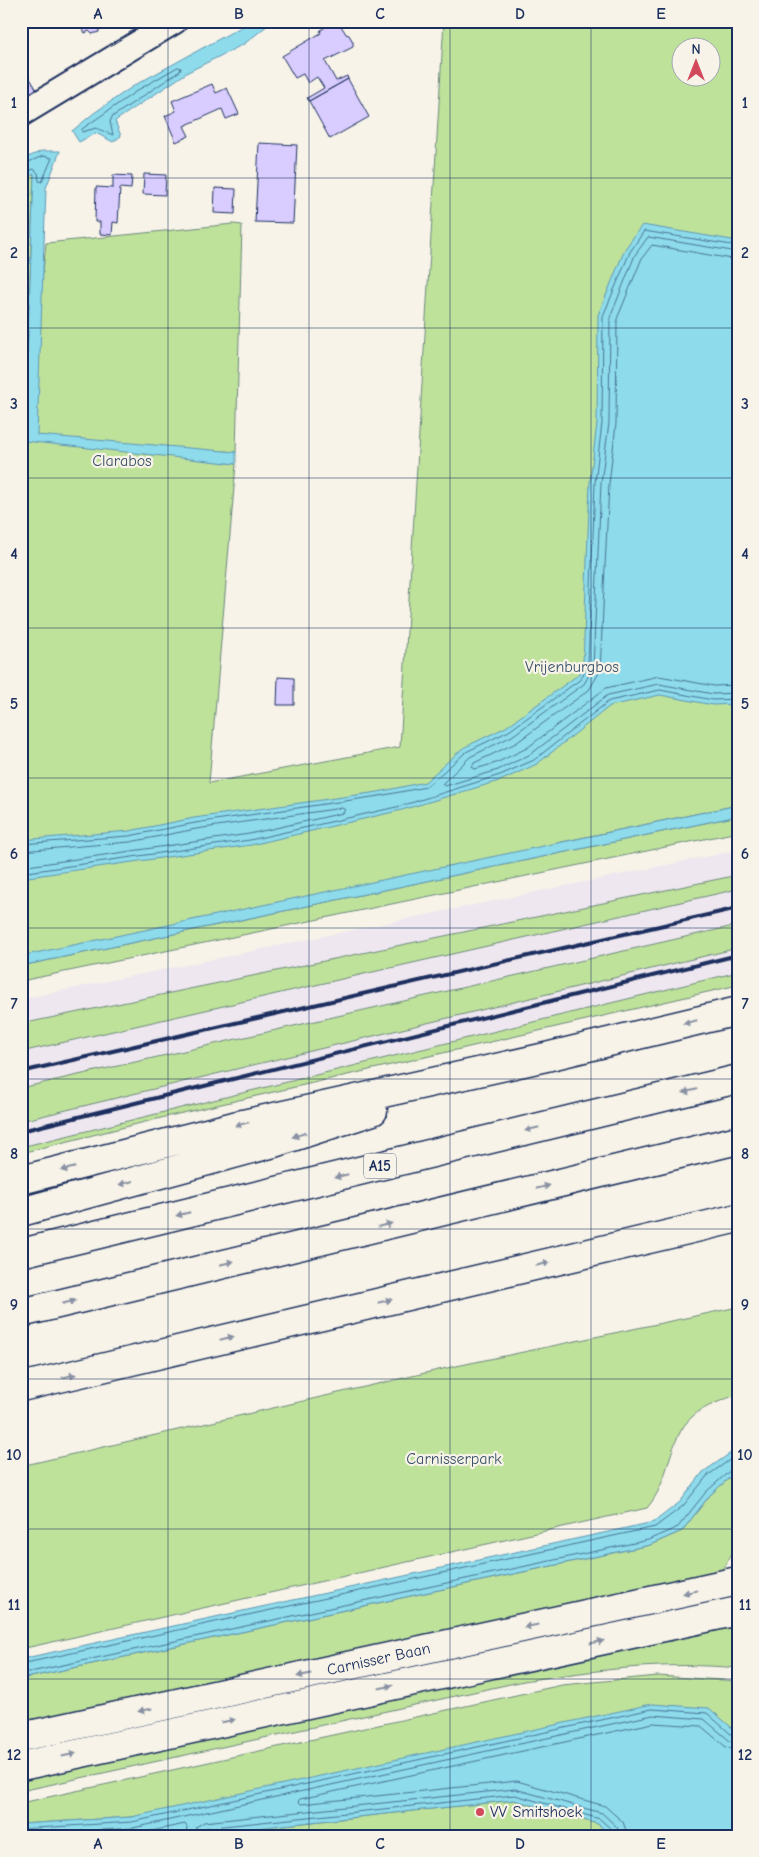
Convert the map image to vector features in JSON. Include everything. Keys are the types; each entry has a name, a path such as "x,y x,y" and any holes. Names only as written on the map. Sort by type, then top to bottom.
{"main road":[{"path":"21,1180 234,1126 738,1011"},
{"path":"21,1212 274,1143 546,1056"},
{"name":"A15","path":"21,1253 738,1079"},
{"path":"21,1313 738,1140"},
{"path":"21,1387 738,1218"},
{"name":"Carnisser Baan","path":"21,1737 738,1581"},
{"name":"Carnisser Baan","path":"21,1766 738,1611"}],"street":[{"path":"21,114 175,21"}],"shaded area":[{"path":"738,850 738,875 21,1024 21,999"},
{"path":"738,889 738,925 21,1088 21,1052"},
{"path":"738,948 738,972 21,1147 21,1121"}],"green space":[{"name":"Vrijenburgbos","path":"444,21 738,21 738,805 557,843 415,880 199,919 21,962 21,423 27,423 46,243 233,224 242,225 236,452 222,451 222,462 236,464 209,783 400,747"},
{"path":"34,173 27,360 21,360 21,180"},
{"path":"738,816 738,832 21,981 21,966"},
{"path":"738,875 738,889 21,1052 21,1024"},
{"path":"738,925 738,948 21,1121 21,1088"},
{"path":"738,972 738,985 165,1117 21,1153 21,1147"},
{"name":"Carnisserpark","path":"738,1307 738,1394 703,1409 685,1425 673,1448 661,1485 647,1508 21,1649 21,1466 447,1368"},
{"path":"738,1470 738,1542 724,1568 701,1581 21,1730 21,1679 650,1545 682,1531 710,1495"},
{"path":"738,1624 738,1668 657,1666 578,1673 524,1681 21,1791 21,1772"},
{"path":"658,1676 738,1681 738,1734 131,1817 21,1824 21,1803 562,1685"},
{"name":"VV Smitshoek","path":"514,1800 598,1824 611,1836 183,1836"}],"water":[{"path":"252,21 273,21 244,44 188,72 115,121 121,136 113,142 96,133 79,142 72,131 94,113 135,85"},
{"path":"42,151 60,151 46,188 37,435 236,452 236,464 24,441 34,174 21,180 21,160"},
{"path":"642,225 738,241 738,704 713,705 660,695 610,706 537,764 502,780 402,810 251,845 21,878 21,840 129,831 194,818 378,792 425,782 463,748 506,727 578,675 583,664 590,482 597,423 598,315 625,249"},
{"path":"738,805 738,816 21,966 21,956"},
{"path":"738,1448 738,1470 710,1495 682,1531 650,1545 21,1679 21,1659 654,1522 680,1502 703,1472"},
{"path":"652,1704 709,1708 738,1733 738,1807 732,1836 611,1836 598,1824 514,1800 183,1836 21,1836 21,1824 131,1817"}],"building":[{"path":"78,21 102,21 103,23 99,25 99,32 92,34 89,31 85,33"},
{"path":"333,21 338,21 346,34 349,35 353,42 353,47 325,61 336,81 347,76 348,79 309,101 307,98 324,88 317,77 308,83 303,74 295,78 282,56 321,33 320,31"},
{"path":"23,67 37,90 21,100 21,68"},
{"path":"348,79 369,117 330,139 309,101"},
{"path":"212,84 216,93 227,88 239,114 226,119 222,109 184,126 189,136 176,142 165,116 176,111 172,101"},
{"path":"259,143 297,145 293,223 255,222"},
{"path":"144,174 166,175 165,195 143,194"},
{"path":"113,175 132,176 131,189 120,188 118,223 113,222 112,235 100,234 100,222 95,222 96,187 113,188"},
{"path":"215,188 236,189 235,214 214,213"},
{"path":"278,677 294,678 294,705 277,705"}],"railway":[{"path":"21,1072 738,908"},
{"path":"21,1131 738,955"}],"place":[{"name":"VV Smitshoek","path":"480,1812"}],"park label":[{"name":"Clarabos","path":"122,461"}]}
